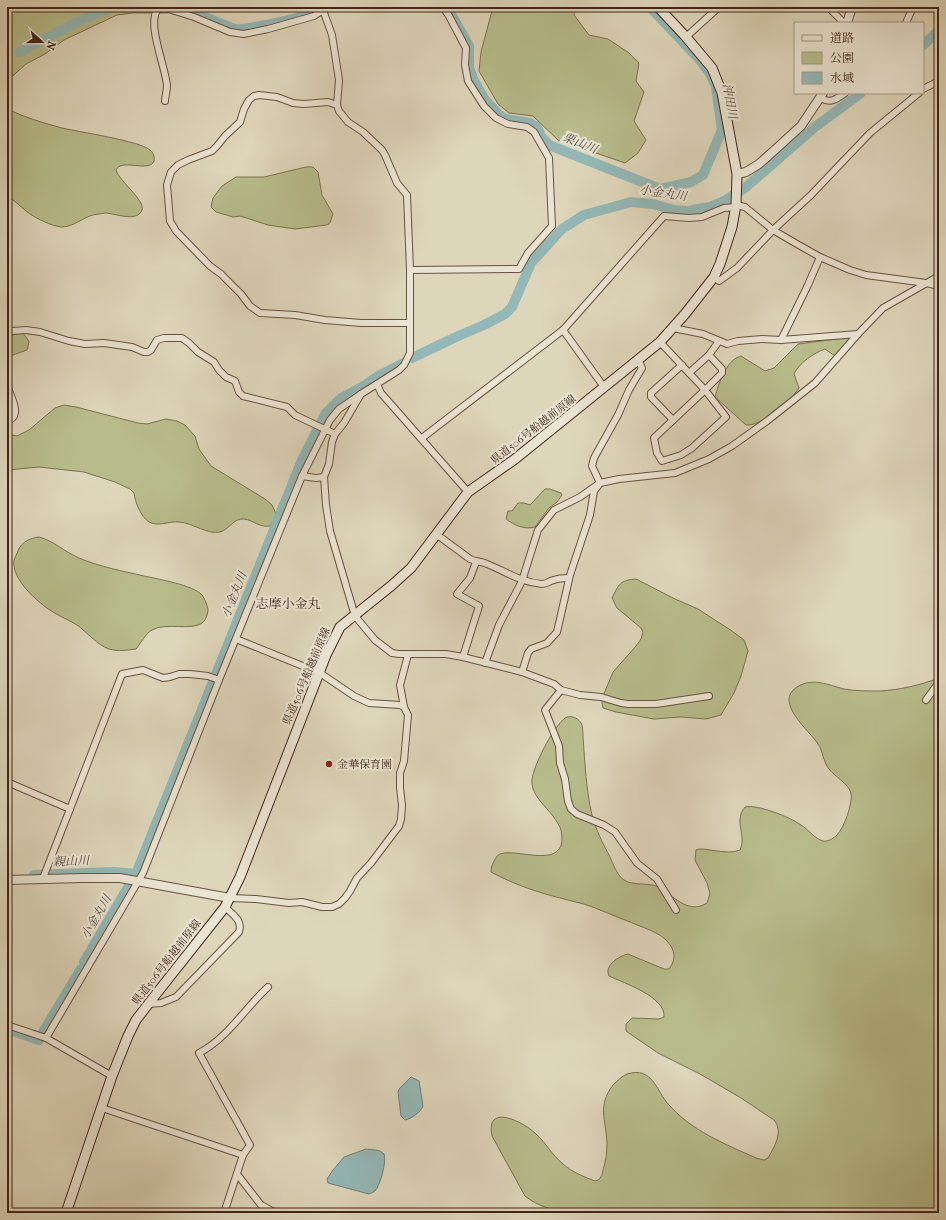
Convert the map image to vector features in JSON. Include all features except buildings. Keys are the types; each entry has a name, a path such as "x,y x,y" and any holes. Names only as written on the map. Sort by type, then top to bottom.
{"main road":[{"name":"県道506号船越前原線","path":"66,1213 112,1076 128,1036 136,1020 188,952 225,907 230,898 240,877 326,655 340,627 411,568 468,492 515,459 660,342 714,277 725,250 732,227 736,206 737,174 722,92 718,79 712,68 686,36 658,7"}],"street":[{"path":"410,270 519,269 528,253 552,226 549,158 534,132 527,127 508,124 496,118 484,106 468,81 465,65 466,48 449,16 442,7"},
{"path":"686,36 719,7"},
{"path":"828,7 843,22"},
{"path":"847,22 852,7"},
{"path":"906,22 913,7"},
{"path":"46,1038 143,873 219,680 302,476 325,429 339,409 349,401 399,370 404,365 410,352 410,270 407,196 397,183 386,155 382,150 363,132 344,119 339,111 337,105 338,80 332,35 323,9 314,16 244,34 230,32 194,17 165,8 158,9 154,18 160,58 167,86 164,101"},
{"path":"924,89 939,81"},
{"path":"737,174 746,172 759,164 801,126 822,95 825,101 831,101 844,94"},
{"path":"714,277 719,281 737,268 773,230 811,195 870,132 917,94"},
{"path":"337,105 328,102 304,104 277,97 259,95 254,96 249,100 244,109 240,122 225,136 218,146 212,151 178,165 171,172 167,185 170,221 176,231 210,266 221,274 241,294 250,306 260,313 295,315 326,320 361,323 409,322"},
{"path":"422,438 563,330 664,216 689,218 702,216 724,208 736,206 745,207 773,230 820,257 850,270 866,275 939,286"},
{"path":"781,340 820,257"},
{"path":"485,663 499,624 522,581 538,530 554,510 580,497 600,483 618,479 675,473 694,466 732,446 767,421 815,383 883,308 939,276"},
{"path":"673,328 703,334 727,344 738,341 762,339 781,340 858,334"},
{"path":"7,335 12,331 26,330 40,332 69,341 85,344 104,343 132,347 144,352 151,350 157,340 164,338 182,338 190,343 198,352 214,362 226,377 235,381 239,392 243,396 287,407 295,415 335,434"},
{"path":"563,330 604,387"},
{"path":"689,373 709,355 719,341"},
{"path":"660,342 705,390 726,417 692,448 681,455 662,461 657,453 654,438 705,390 722,373 722,369 709,355"},
{"path":"600,483 592,466 594,458 642,368 638,359"},
{"path":"673,420 651,397 651,393 682,365"},
{"path":"377,384 381,393 468,492"},
{"path":"7,386 16,412 15,416 7,420"},
{"path":"361,394 344,423 335,434 324,477 330,531 355,616 374,640 392,653 408,655 446,654 463,657 522,672 554,684 560,690 580,695 601,697 621,703 641,705 709,696"},
{"path":"302,476 316,478 324,477"},
{"path":"522,672 528,653 531,649 547,643 557,632 569,578 581,538 590,515 594,491 600,483"},
{"path":"436,534 470,559 476,562 480,561 487,563 522,581 544,584 553,580 569,578"},
{"path":"463,657 479,606 457,594 470,578 476,562"},
{"path":"236,639 320,673 354,696 369,703 404,707"},
{"path":"7,880 44,876 120,878 230,898 289,903 302,902 328,908 339,904 350,891 357,878 371,863 399,826 401,819 402,805 400,773 404,761 408,715 404,707 400,684 408,655"},
{"path":"44,876 122,674 143,670 163,678 179,674 208,676 219,680"},
{"path":"926,700 939,682"},
{"path":"560,690 545,710 559,746 560,763 564,772 567,796 571,809 577,814 604,825 614,832 637,863 657,879 676,910"},
{"path":"7,782 70,809"},
{"path":"148,1004 161,1003 176,997 239,932 239,920 225,907"},
{"path":"224,1213 243,1155 250,1145 199,1053 224,1036 240,1019 253,1001 268,987"},
{"path":"7,1025 46,1038 112,1076"},
{"path":"102,1108 243,1155"},
{"path":"237,1174 260,1205 276,1213"}],"green space":[{"path":"7,7 190,7 167,13 133,13 117,15 64,40 45,54 26,64 7,81"},
{"path":"493,7 575,7 574,15 589,35 608,39 629,53 639,63 636,81 644,92 634,121 646,140 638,153 625,163 558,140 533,116 509,113 498,104 479,71 481,52"},
{"path":"7,109 48,124 134,143 150,150 153,153 154,158 154,161 151,164 147,166 123,165 116,170 118,175 140,201 142,210 139,214 130,217 105,213 96,214 70,226 61,227 37,218 7,196"},
{"path":"306,167 313,167 318,172 322,195 333,214 330,223 327,225 295,229 268,225 240,216 233,217 216,212 211,207 213,198 222,186 236,177 264,177"},
{"path":"7,329 17,331 25,336 29,342 27,350 7,357"},
{"path":"852,337 835,356 825,349 803,362 794,374 799,388 783,406 759,422 746,425 715,397 727,367 736,358 741,356 765,371 774,368 798,344"},
{"path":"64,405 138,423 147,424 166,419 177,421 185,425 195,436 199,449 211,466 265,499 272,505 277,516 270,526 263,526 240,519 220,532 210,532 190,524 179,522 156,524 146,520 141,513 134,493 130,489 115,482 84,472 39,467 7,470 7,434 17,436 29,430 55,408"},
{"path":"545,489 550,489 561,493 562,495 557,502 549,508 535,527 527,528 519,526 506,519 508,511 512,511 518,503 530,505"},
{"path":"39,537 50,541 79,558 95,564 191,588 202,595 205,600 208,609 206,619 198,625 185,627 164,627 152,630 136,649 109,649 96,641 77,625 40,603 21,582 14,567 14,559 19,548 24,543 29,539"},
{"path":"636,579 698,609 744,640 748,651 741,676 734,693 721,715 706,719 681,717 654,719 603,708 603,696 613,672 636,646 641,639 643,632 641,628 617,608 612,598 616,589 623,582 626,580"},
{"path":"939,678 939,1213 566,1213 539,1205 525,1196 492,1136 491,1126 494,1120 500,1117 515,1120 523,1124 536,1134 567,1167 582,1176 595,1181 602,1175 607,1153 604,1113 605,1100 613,1085 621,1077 627,1074 636,1072 648,1077 653,1081 669,1105 698,1130 756,1158 764,1160 768,1158 778,1134 777,1125 774,1120 741,1098 700,1074 658,1053 626,1031 626,1024 632,1018 659,1019 664,1017 663,1010 651,997 634,987 609,976 608,972 610,965 617,959 628,954 664,969 669,969 672,965 674,954 671,946 665,939 653,931 595,908 551,896 516,884 491,872 494,861 500,854 516,853 545,855 553,854 559,849 562,841 562,833 553,816 537,797 532,784 532,777 549,739 560,723 567,717 572,717 577,719 582,725 587,786 592,815 600,837 619,875 628,882 658,887 683,904 695,907 707,903 710,894 707,883 695,860 696,850 704,849 734,852 740,850 742,839 740,818 745,807 757,807 782,815 804,827 823,841 829,840 840,832 851,803 851,793 847,786 827,766 818,744 791,708 789,700 791,693 797,687 803,684 815,682 848,690 880,691 910,687"}],"water":[{"path":"411,1077 419,1081 423,1106 416,1115 405,1120 401,1116 398,1092 399,1089"},
{"path":"366,1149 378,1150 384,1154 385,1157 379,1184 375,1191 369,1194 328,1183 327,1179 344,1157"}],"waterway":[{"name":"栗山川","path":"19,52 85,18 112,7"},
{"name":"栗山川","path":"174,7 237,30 267,25 313,14 320,7"},
{"name":"栗山川","path":"447,7 469,46 469,67 473,79 485,100 499,115 505,119 530,123 537,127 541,136 549,145 660,189 691,182 703,175 722,130 716,86 709,72 700,60 650,7"},
{"name":"小金丸川","path":"924,44 939,30"},
{"name":"小金丸川","path":"412,358 505,314 512,307 531,263 562,229 584,215 631,202 653,204 674,210 688,211 710,207 726,200 746,187 815,127 860,94"},
{"name":"小金丸川","path":"34,875 114,872 136,874 302,460 326,413 340,399 364,386 378,376 404,363"},
{"name":"小金丸川","path":"84,962 130,884"},
{"name":"小金丸川","path":"43,1032 81,969"},
{"name":"小金丸川","path":"7,1029 39,1040"}],"place":[{"name":"金華保育園","path":"329,764"}],"district":[{"name":"志摩小金丸","path":"288,603"}],"water label":[{"name":"沖田川","path":"730,101"},
{"name":"親山川","path":"71,861"}]}
